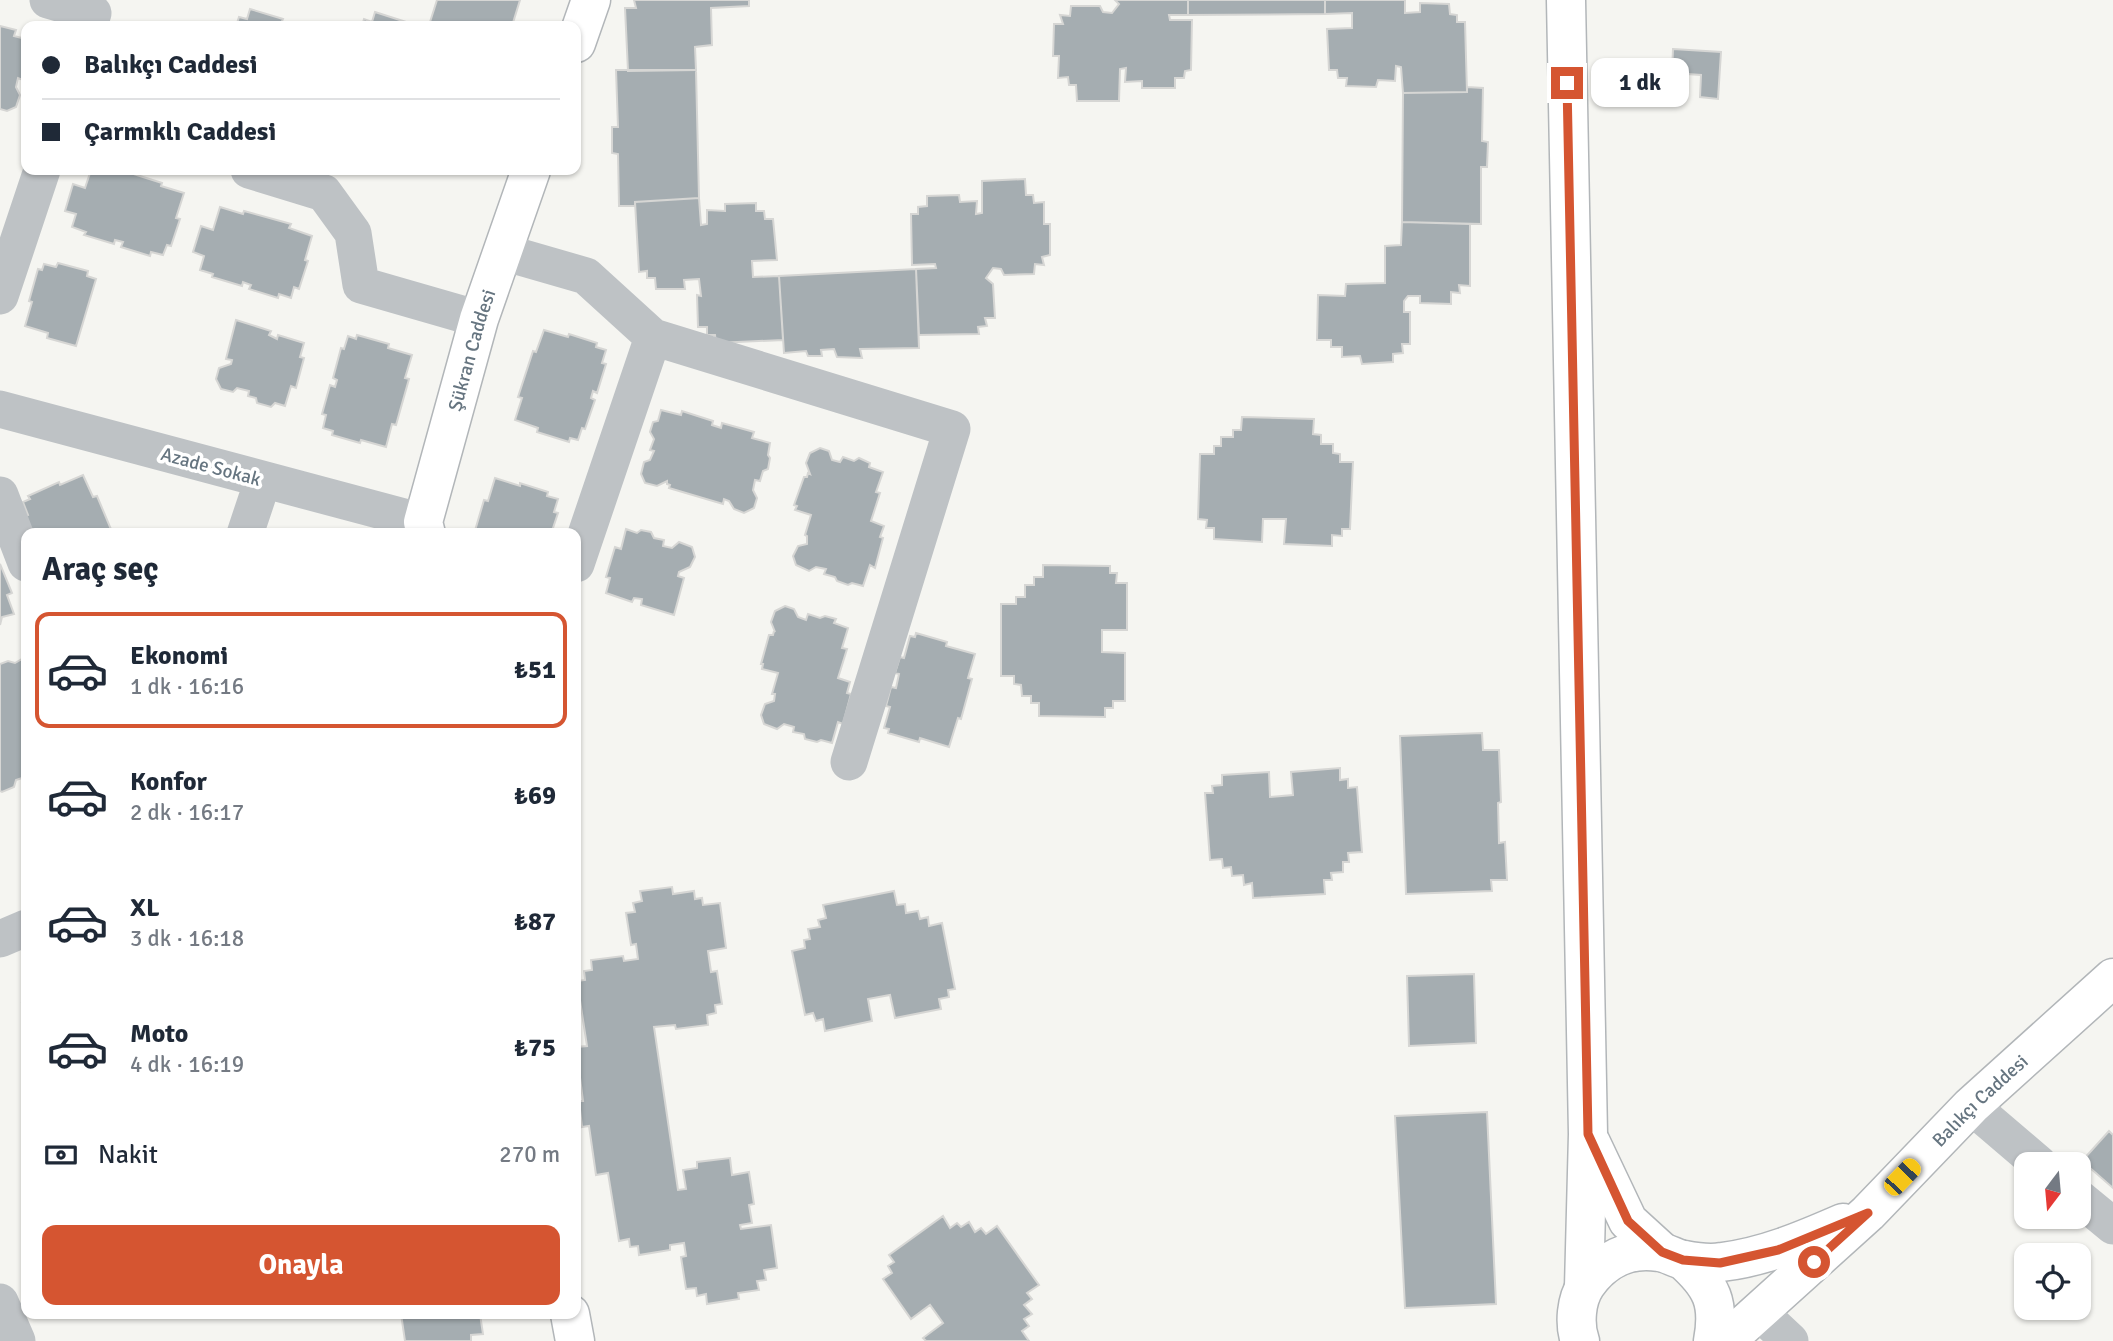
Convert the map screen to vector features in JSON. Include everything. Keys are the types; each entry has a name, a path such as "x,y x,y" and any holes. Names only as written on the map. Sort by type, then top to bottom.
{"main road":[{"path":"581,29 591,0"},
{"path":"1566,0 1588,1134 1577,1320"},
{"name":"Şükran Caddesi","path":"424,528 479,319 529,175"},
{"name":"Balıkçı Caddesi","path":"1726,1341 1868,1213 1971,1106 2113,978"},
{"path":"1588,1134 1628,1221 1700,1275 1712,1295 1716,1318 1713,1341"},
{"path":"1577,1320 1598,1269 1617,1256 1639,1250 1720,1263 1778,1250 1868,1213"},
{"path":"571,1319 575,1341"}],"street":[{"path":"48,0 91,20"},
{"path":"0,296 40,175"},
{"path":"265,175 324,193 353,233 361,285 479,319"},
{"path":"503,252 586,276 653,337 952,429 849,762"},
{"path":"581,549 653,337"},
{"name":"Azade Sokak","path":"0,409 263,480 424,528"},
{"path":"247,528 263,480"},
{"path":"0,495 21,550"},
{"path":"0,939 21,930"},
{"path":"1971,1106 2025,1152"},
{"path":"2091,1208 2113,1226"},
{"path":"0,1302 17,1341"},
{"path":"1759,1312 1790,1341"}],"building":[{"path":"437,0 520,0 514,21 430,21"},
{"path":"634,0 749,0 749,6 711,8 712,45 695,47 696,70 628,71 625,8 636,8"},
{"path":"1115,0 1188,0 1188,15 1169,15 1170,20 1192,20 1191,70 1185,71 1184,78 1175,78 1175,88 1142,88 1142,81 1125,82 1126,68 1120,69 1119,101 1077,101 1076,85 1069,85 1068,77 1058,78 1059,56 1053,56 1054,24 1063,24 1060,15 1070,16 1071,6 1100,6 1103,12 1112,13 1119,4"},
{"path":"1188,0 1325,0 1325,14 1188,15"},
{"path":"1325,0 1405,0 1405,13 1420,12 1420,3 1449,4 1450,14 1457,15 1457,22 1465,22 1467,92 1403,93 1401,67 1396,66 1395,81 1378,80 1376,87 1346,86 1347,78 1338,78 1337,70 1329,70 1327,29 1352,28 1352,13 1325,14"},
{"path":"250,9 283,19 238,21 239,17 247,19"},
{"path":"375,12 403,21 372,21"},
{"path":"0,26 16,30 14,36 21,38 21,79 18,78 16,87 20,95 16,107 7,111 0,109"},
{"path":"1673,49 1721,52 1718,99 1700,97 1701,75 1672,73"},
{"path":"616,70 696,70 699,198 635,202 635,206 619,206 618,154 612,153 612,127 618,127"},
{"path":"1467,87 1483,88 1482,141 1488,142 1487,167 1481,167 1481,224 1402,222 1403,93 1467,92"},
{"path":"89,175 137,175 184,193 176,218 180,219 171,246 167,245 163,255 151,252 150,256 121,247 123,242 115,240 114,244 84,235 86,232 72,227 76,214 65,211 73,184 85,188"},
{"path":"1025,179 1026,195 1033,195 1034,203 1044,202 1044,224 1050,224 1050,255 1042,257 1044,265 1035,264 1034,274 1004,275 1001,269 993,268 986,278 993,284 995,318 985,318 987,326 978,327 979,334 919,335 916,269 936,268 935,264 912,265 911,214 918,214 918,207 927,206 927,196 959,195 960,202 977,201 976,214 982,213 982,181"},
{"path":"699,198 701,225 707,224 707,210 725,211 725,204 756,203 756,211 764,211 765,219 773,219 777,260 752,261 753,277 779,276 783,340 716,343 715,335 707,335 707,327 698,327 697,295 701,296 699,279 684,280 685,289 656,289 655,278 647,278 647,271 639,272 635,202"},
{"path":"220,207 291,224 289,228 312,236 299,289 294,287 291,298 279,294 278,298 249,289 251,285 243,282 242,286 212,277 213,274 200,270 204,256 193,252 201,226 213,230"},
{"path":"1402,222 1470,224 1470,286 1459,285 1460,293 1451,292 1451,304 1420,303 1420,296 1408,296 1404,301 1404,312 1410,312 1410,344 1402,344 1403,353 1393,354 1393,362 1362,364 1360,356 1342,357 1342,347 1331,347 1331,340 1317,340 1318,295 1345,296 1346,284 1385,283 1385,246 1401,245"},
{"path":"58,263 88,271 87,276 96,279 76,346 47,338 48,333 25,326 38,269 42,270 44,264 56,267"},
{"path":"916,269 919,348 860,349 862,358 837,357 834,349 821,350 822,356 808,356 806,351 784,353 779,276"},
{"path":"236,320 271,331 269,335 277,339 278,335 304,343 300,357 304,358 296,388 291,386 285,406 275,403 271,407 257,403 256,398 248,396 249,391 237,388 233,392 221,389 216,379 219,368 231,364 232,360 226,359"},
{"path":"544,330 597,343 596,347 606,350 602,363 606,364 597,393 593,391 591,398 595,400 585,429 582,428 578,440 570,438 569,442 537,432 538,428 515,420 522,398 518,397 533,351 536,352"},
{"path":"357,335 389,344 388,348 412,355 405,378 409,379 396,425 392,424 386,447 332,435 333,431 323,428 326,415 322,414 330,385 335,387 337,380 333,378 341,348 344,349 348,336 356,339"},
{"path":"661,410 681,415 682,411 713,421 712,425 721,428 722,423 754,432 752,438 770,443 768,469 763,471 760,481 755,480 753,490 757,498 754,508 744,513 734,509 729,501 724,499 723,504 669,488 667,481 657,486 645,483 641,474 644,462 650,460 654,451 650,450 654,439 650,432 653,422 658,421"},
{"path":"1242,417 1314,419 1313,434 1321,435 1321,444 1333,444 1333,453 1340,454 1340,462 1353,462 1350,529 1342,529 1342,536 1332,535 1332,546 1284,544 1286,519 1263,519 1262,542 1214,539 1214,528 1206,528 1207,520 1198,519 1200,454 1214,454 1214,446 1221,446 1221,437 1233,437 1233,430 1241,430"},
{"path":"820,448 829,451 832,460 840,462 843,457 854,461 859,458 870,463 869,467 883,472 871,521 884,526 880,537 883,538 875,568 870,565 863,586 837,581 835,577 824,574 826,569 816,567 809,571 796,565 793,556 798,546 807,544 805,535 811,515 795,510 797,506 794,505 804,477 810,474 806,463 810,453"},
{"path":"83,475 93,497 97,496 110,528 28,528 23,517 28,515 23,502 30,499 28,496 59,482 60,485"},
{"path":"495,478 548,492 547,496 558,499 554,512 558,513 553,528 476,528 484,500 488,501"},
{"path":"626,529 637,533 641,530 651,532 654,538 664,540 663,546 672,548 679,542 692,547 695,557 690,567 679,572 678,576 684,578 674,615 641,605 642,599 634,598 632,602 606,593 610,578 606,577 615,547 621,549"},
{"path":"0,564 12,593 7,595 14,614 2,617 0,625"},
{"path":"1043,565 1110,566 1110,573 1117,573 1116,583 1127,583 1127,630 1102,630 1102,652 1125,653 1125,701 1113,701 1113,708 1105,708 1105,717 1039,716 1039,703 1031,703 1031,696 1022,696 1021,685 1014,684 1014,676 1001,676 1001,604 1016,604 1016,597 1025,597 1025,585 1034,585 1034,577 1043,577"},
{"path":"785,606 794,609 798,617 806,620 808,614 820,618 825,616 836,619 834,623 848,628 842,648 847,649 838,678 850,682 847,693 851,694 843,724 838,722 832,743 805,739 804,734 793,732 794,727 784,724 777,729 764,724 761,715 765,704 774,701 775,694 772,694 778,673 762,669 761,664 769,635 775,632 771,622 775,611"},
{"path":"916,633 947,642 946,646 975,654 968,678 972,679 961,719 958,718 949,747 920,738 919,742 888,733 889,729 884,728 890,707 886,706 891,687 896,688 899,674 895,673 900,657 904,658 910,636 915,637"},
{"path":"21,660 21,778 16,780 14,787 2,792 0,664 8,661 15,663"},
{"path":"1482,733 1483,750 1499,750 1499,843 1505,842 1507,880 1491,880 1492,891 1406,894 1400,736"},
{"path":"1340,768 1340,780 1348,779 1348,788 1357,787 1362,852 1348,853 1349,862 1343,862 1343,872 1331,873 1332,880 1324,880 1325,894 1253,898 1252,883 1244,885 1243,875 1232,876 1231,867 1223,868 1222,859 1210,860 1205,793 1213,793 1212,786 1222,785 1222,775 1269,772 1270,797 1293,795 1291,772"},
{"path":"672,887 673,894 694,891 695,899 702,898 703,905 720,903 726,948 708,951 711,972 717,971 722,1004 715,1005 716,1013 707,1015 708,1025 676,1029 675,1025 654,1027 678,1190 686,1189 683,1170 697,1168 697,1162 730,1158 732,1175 749,1172 754,1204 749,1205 752,1223 740,1225 741,1229 771,1225 777,1268 764,1270 766,1280 757,1281 759,1290 738,1293 739,1299 707,1304 706,1294 697,1296 696,1288 686,1289 681,1257 686,1256 684,1243 670,1245 670,1250 639,1255 638,1246 630,1247 629,1239 619,1241 608,1173 596,1175 589,1126 582,1127 581,1047 587,1046 581,1007 581,980 585,980 584,971 592,970 591,960 623,956 624,961 638,959 636,944 631,945 626,913 635,912 633,903 642,901 640,891"},
{"path":"894,891 897,905 905,904 906,913 918,911 920,919 928,917 929,926 942,923 955,989 948,990 949,997 939,999 941,1009 895,1018 890,995 868,999 872,1021 825,1031 823,1019 816,1021 813,1013 805,1015 792,951 805,948 804,940 810,939 808,929 820,927 818,920 826,918 823,905"},
{"path":"1474,974 1476,1043 1409,1046 1407,976"},
{"path":"1487,1112 1496,1304 1405,1308 1395,1116"},
{"path":"2109,1131 2113,1135 2113,1188 2091,1169 2090,1152"},
{"path":"943,1216 950,1228 957,1223 961,1227 969,1222 975,1232 981,1228 986,1234 997,1226 1039,1285 1027,1293 1032,1299 1024,1305 1032,1314 1024,1319 1029,1326 1022,1331 1029,1341 926,1341 923,1338 943,1323 930,1305 911,1319 883,1279 892,1273 888,1266 894,1262 889,1255"},
{"path":"402,1319 481,1319 483,1334 471,1335 471,1341 405,1341"}],"route":[{"path":"1567,83 1588,1134 1628,1221 1662,1252 1683,1260 1720,1263 1778,1250 1868,1213 1814,1262"}]}
